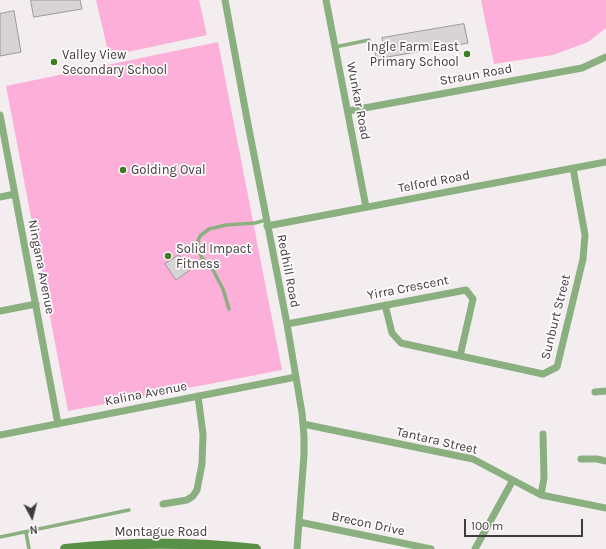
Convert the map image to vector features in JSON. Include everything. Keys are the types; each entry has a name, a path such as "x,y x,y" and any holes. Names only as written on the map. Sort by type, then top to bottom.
{"main road":[{"name":"Montague Road","path":"65,549 125,544 225,546 256,549"}],"street":[{"name":"Redhill Road","path":"225,0 287,324 303,424 304,455 298,549"},
{"name":"Wunkar Road","path":"326,0 366,207"},
{"name":"Straun Road","path":"348,111 582,68 606,58"},
{"name":"Ningana Avenue","path":"0,115 58,424"},
{"name":"Telford Road","path":"267,223 366,207 606,162"},
{"name":"Sunburt Street","path":"385,305 392,332 401,342 543,374 557,367 583,259 585,234 574,168"},
{"path":"0,197 15,194"},
{"name":"Yirra Crescent","path":"287,324 466,290 473,299 460,356"},
{"path":"0,311 36,304"},
{"name":"Kalina Avenue","path":"0,435 296,377"},
{"path":"595,392 606,391"},
{"path":"163,504 187,500 193,496 197,490 202,464 203,434 198,396"},
{"name":"Tantara Street","path":"303,424 473,459 541,495 606,508"},
{"path":"541,495 544,478 543,434"},
{"path":"581,459 597,459 606,461"},
{"path":"475,549 513,480"},
{"name":"Brecon Drive","path":"299,522 431,549"}],"lane":[{"path":"335,47 369,40"},
{"path":"229,308 223,289 213,270 202,258 199,251 198,241 200,236 209,230 226,225 267,223"},
{"path":"0,536 26,532 129,510"},
{"path":"26,532 29,549"}],"shaded area":[{"path":"96,0 199,0 207,35 109,56"},
{"path":"481,0 606,0 606,28 588,42 553,55 494,64"},
{"path":"218,42 282,370 68,411 6,86"}],"building":[{"path":"31,0 80,0 82,9 34,17"},
{"path":"14,11 21,52 0,56 0,14"},
{"path":"464,24 468,43 376,59 374,45 383,44 382,38"},
{"path":"179,255 190,270 176,280 165,264"}],"place":[{"name":"Ingle Farm East Primary School","path":"467,54"},
{"name":"Valley View Secondary School","path":"54,62"},
{"name":"Golding Oval","path":"123,170"},
{"name":"Solid Impact Fitness","path":"168,256"}]}
